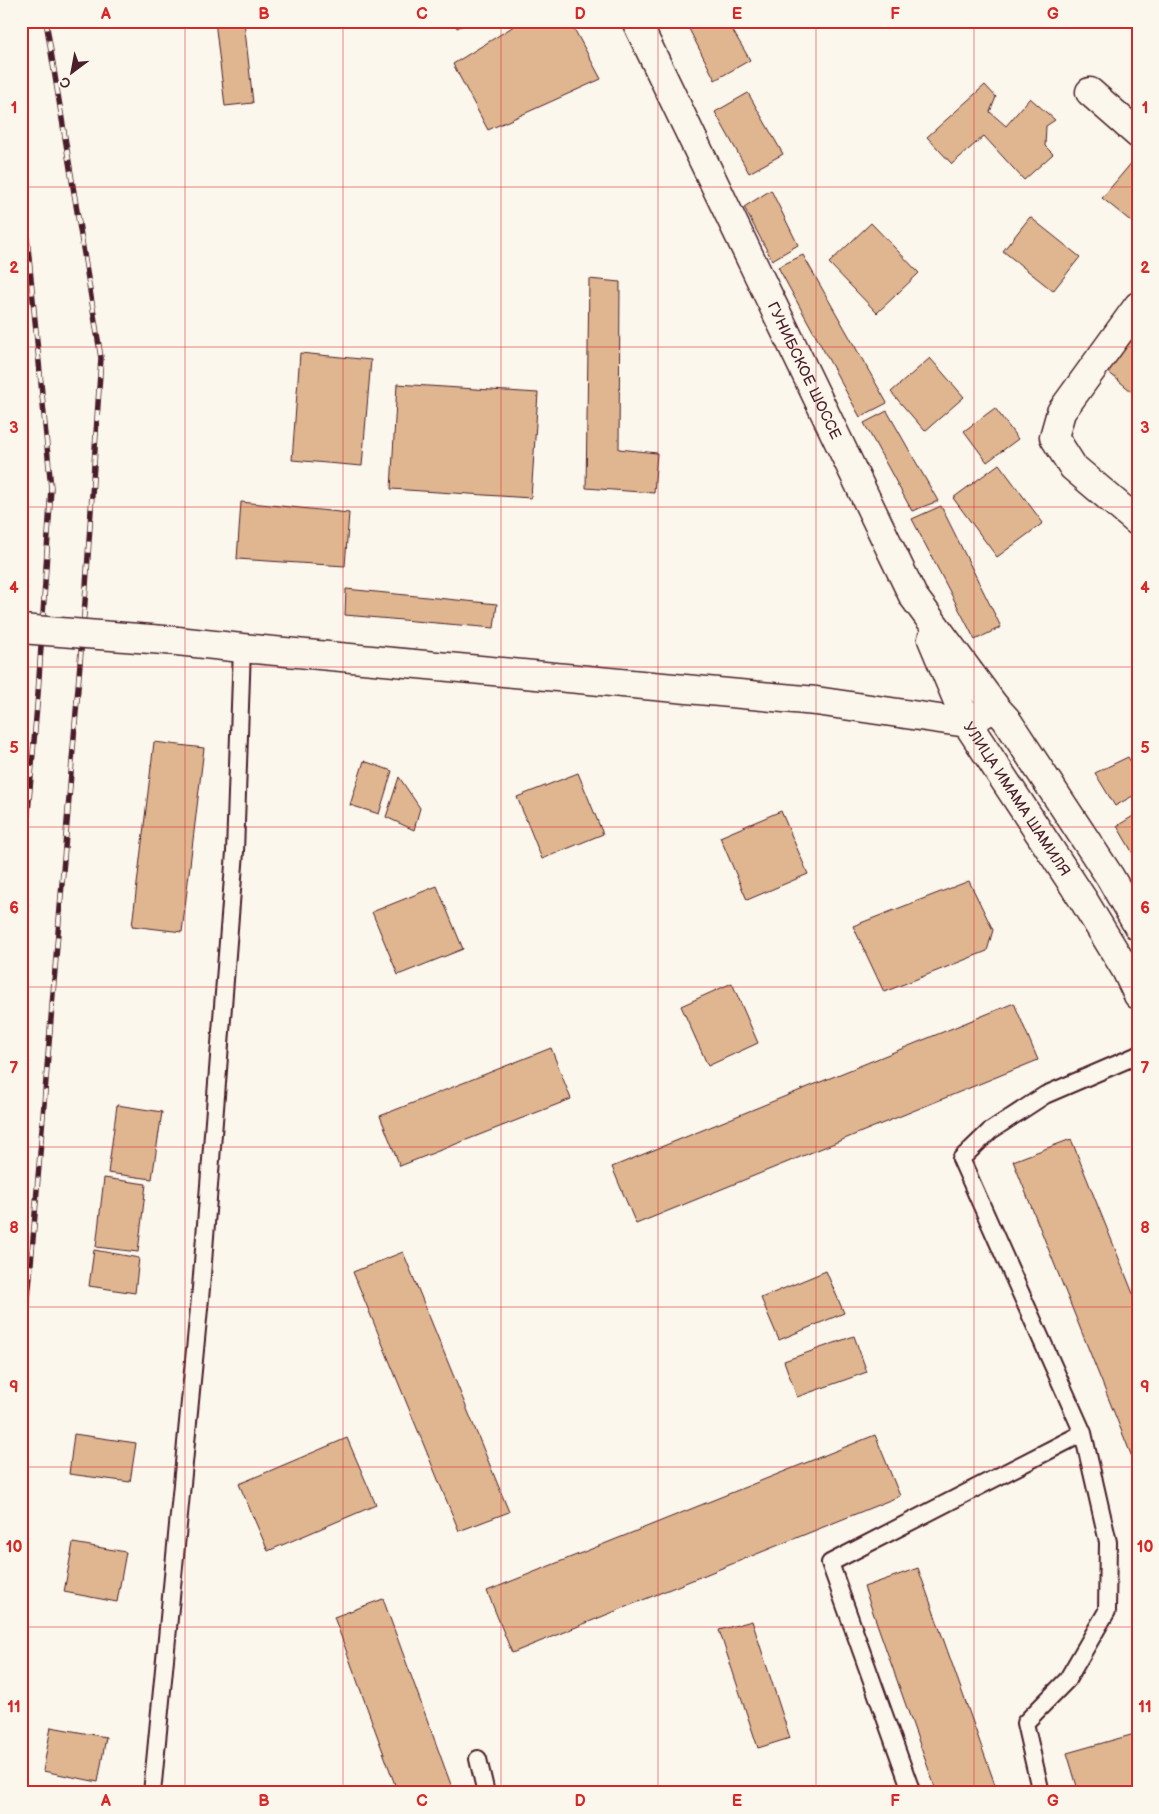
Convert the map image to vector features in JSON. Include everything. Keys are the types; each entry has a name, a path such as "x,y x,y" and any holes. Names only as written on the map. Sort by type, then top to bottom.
{"main road":[{"name":"ГУНИБСКОЕ ШОССЕ","path":"636,21 914,596 995,707"},
{"path":"1090,92 1138,134"},
{"path":"1138,306 1061,412 1054,437 1073,467 1138,522"},
{"name":"УЛИЦА ИМАМА ШАМИЛЯ","path":"914,596 967,723 1132,966 1138,995"},
{"path":"21,629 177,641 816,701 967,723 995,707"},
{"name":"УЛИЦА ИМАМА ШАМИЛЯ","path":"995,707 1006,719 1062,803 1110,877 1138,926"}],"lane":[{"path":"152,1793 206,1229 235,852 242,648"},
{"path":"1041,1793 1025,1723 1067,1680 1107,1611 1108,1542 1083,1433 961,1159 990,1131 1045,1095 1138,1055"},
{"path":"912,1793 830,1563 1083,1433"},
{"path":"478,1759 486,1793"}],"building":[{"path":"215,21 244,21 253,103 225,106"},
{"path":"453,21 472,21 457,28"},
{"path":"522,21 570,21 601,79 488,130 453,64"},
{"path":"685,21 753,21 733,31 750,60 715,80"},
{"path":"985,85 996,97 990,112 1006,126 1030,98 1055,120 1046,126 1045,146 1053,154 1024,180 984,136 952,164 927,137"},
{"path":"748,93 783,154 749,173 715,112"},
{"path":"1138,155 1138,227 1102,198"},
{"path":"771,190 798,245 772,260 744,207"},
{"path":"1030,217 1080,257 1053,291 1003,251"},
{"path":"871,223 919,273 877,313 829,263"},
{"path":"803,255 887,403 860,417 778,267"},
{"path":"589,279 620,282 619,449 657,453 654,493 586,488"},
{"path":"1138,325 1138,397 1100,365"},
{"path":"300,353 371,360 362,466 292,460"},
{"path":"930,358 964,397 925,431 891,392"},
{"path":"397,384 538,393 531,498 391,489"},
{"path":"995,408 1018,439 987,462 964,431"},
{"path":"887,411 938,501 912,511 864,423"},
{"path":"999,464 1043,523 997,557 953,498"},
{"path":"241,502 349,513 345,566 237,559"},
{"path":"941,506 1001,627 975,640 912,519"},
{"path":"346,589 497,604 494,628 345,615"},
{"path":"154,742 204,748 182,932 132,926"},
{"path":"1128,757 1138,774 1138,793 1115,806 1095,773"},
{"path":"364,761 392,771 379,814 350,805"},
{"path":"578,773 603,834 542,859 517,797"},
{"path":"399,777 420,808 414,830 386,817"},
{"path":"781,811 808,874 747,900 720,837"},
{"path":"1138,813 1138,862 1117,826"},
{"path":"969,881 993,930 987,951 884,992 853,926"},
{"path":"437,886 463,949 398,975 372,912"},
{"path":"732,983 758,1043 708,1066 681,1006"},
{"path":"1014,1003 1038,1060 636,1224 612,1167"},
{"path":"551,1048 571,1099 400,1166 380,1116"},
{"path":"117,1105 162,1112 152,1179 108,1173"},
{"path":"1071,1139 1138,1306 1138,1472 1013,1161"},
{"path":"104,1178 146,1184 138,1252 96,1247"},
{"path":"94,1250 139,1258 135,1293 89,1286"},
{"path":"403,1252 509,1512 459,1531 353,1272"},
{"path":"826,1271 844,1313 779,1340 761,1298"},
{"path":"854,1336 867,1372 797,1397 784,1361"},
{"path":"74,1434 136,1443 130,1482 69,1474"},
{"path":"875,1435 900,1496 512,1653 487,1591"},
{"path":"347,1438 376,1505 268,1551 239,1484"},
{"path":"73,1543 126,1552 117,1602 64,1592"},
{"path":"918,1568 998,1793 937,1793 864,1587"},
{"path":"383,1599 454,1793 398,1793 334,1617"},
{"path":"752,1621 790,1738 758,1748 719,1630"},
{"path":"51,1727 106,1737 98,1782 43,1771"},
{"path":"1138,1733 1138,1793 1079,1793 1067,1753"}],"railway":[{"path":"21,1386 85,602 101,358 46,21"},
{"path":"21,174 51,488 38,694 21,895"}]}
